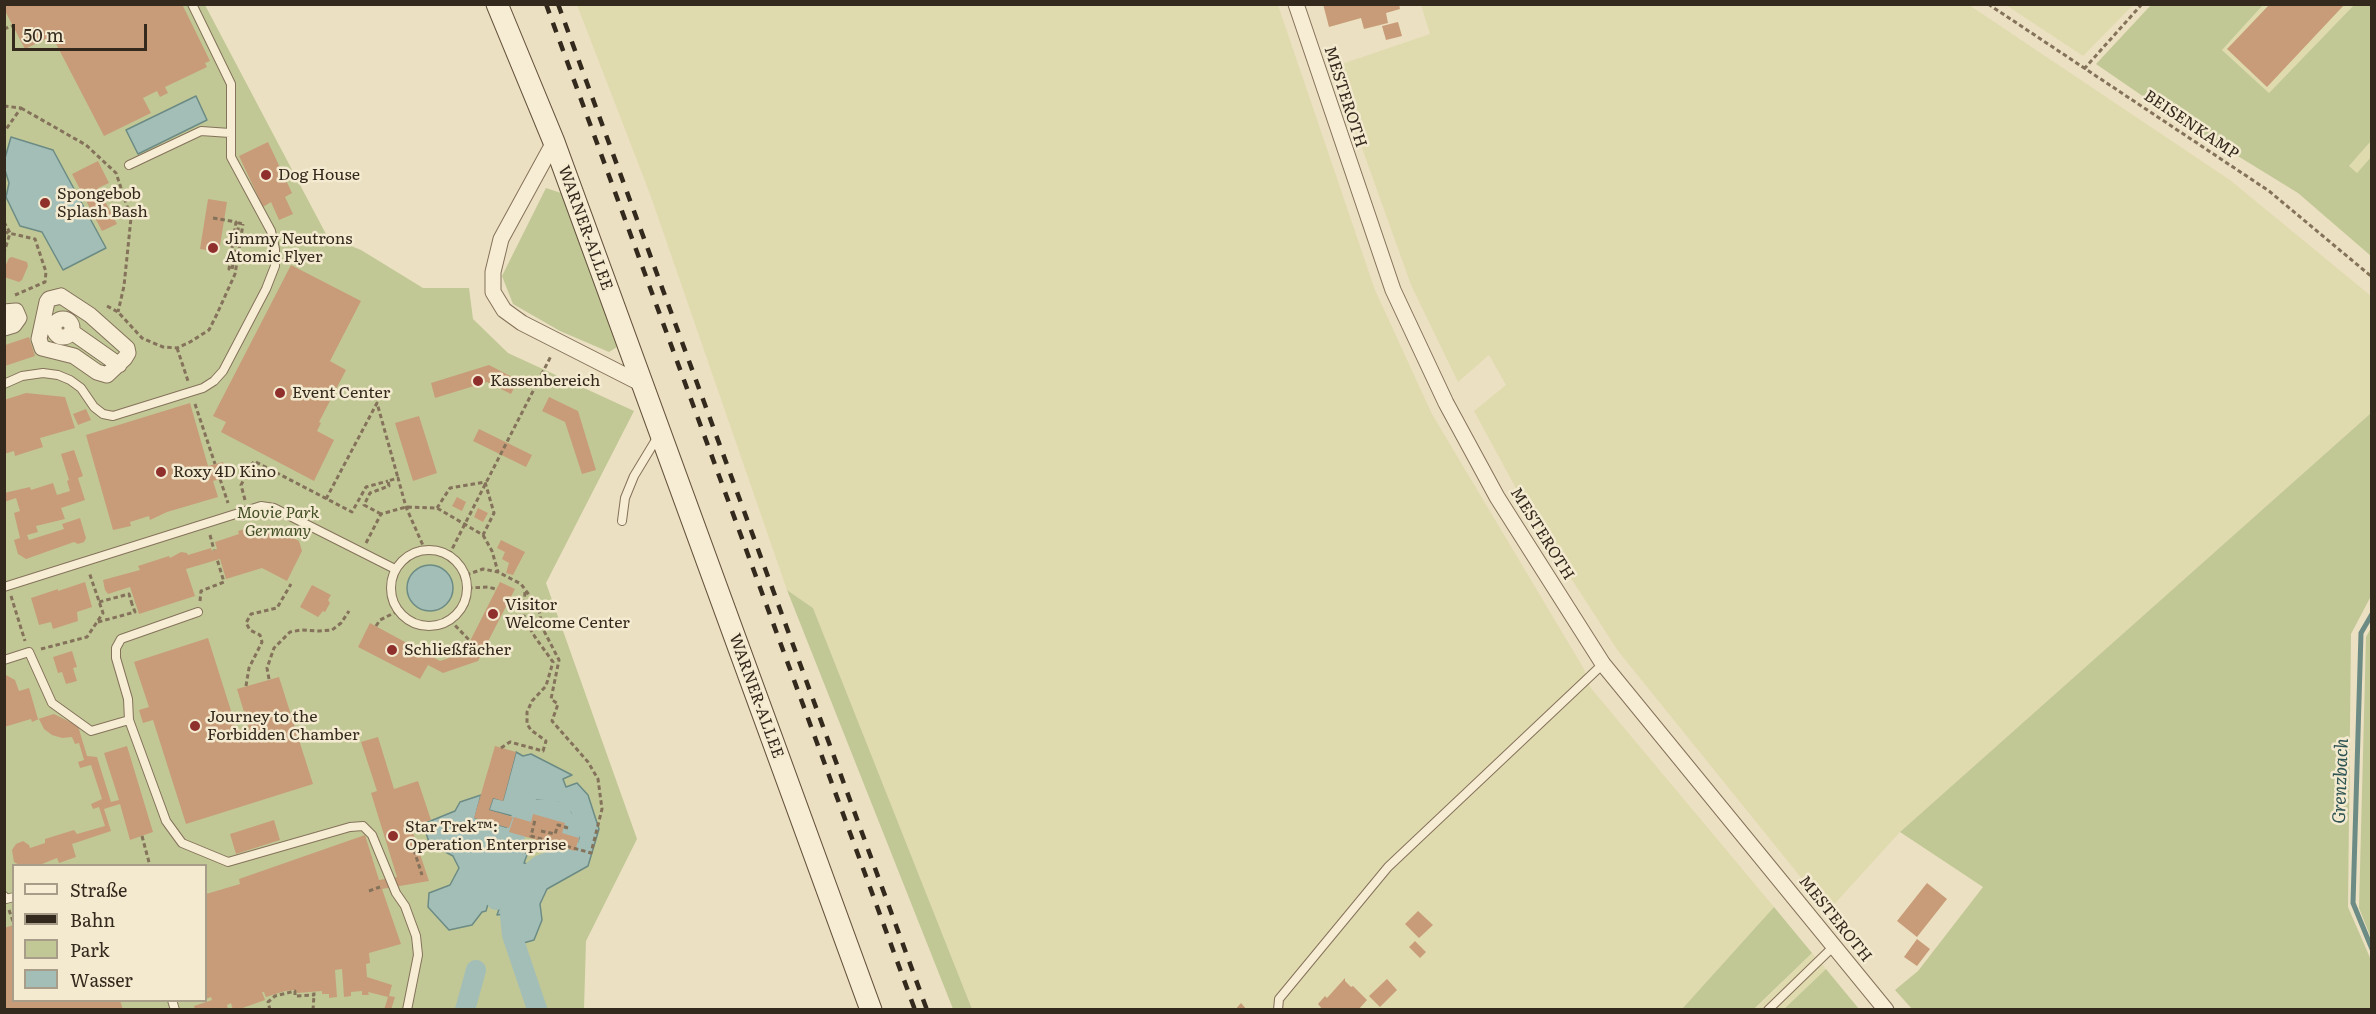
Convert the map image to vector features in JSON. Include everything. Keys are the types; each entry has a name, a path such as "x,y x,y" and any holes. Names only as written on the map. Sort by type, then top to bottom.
{"street":[{"name":"WARNER-ALLEE","path":"497,4 554,142 640,383 871,1010"},
{"name":"MESTEROTH","path":"1296,4 1393,290 1446,403 1497,497 1603,664 1886,1010"},
{"name":"WARNER-ALLEE","path":"554,142 501,239 493,272 493,292 504,310 513,317 640,383"},
{"path":"61,297 73,303 111,333 127,348 128,352 119,365 107,375 102,375 74,356 59,332 50,299 61,297"},
{"path":"59,332 68,309 73,303"},
{"path":"4,312 16,311 19,318 14,325 4,328"},
{"path":"59,332 96,348 119,365"},
{"path":"84,362 111,333"}],"lane":[{"path":"4,384 43,373 58,375 81,388 94,407 103,414 113,416 191,392 214,381 223,371 266,289 275,266 275,249 271,231 231,157 231,84 192,4"},
{"path":"129,165 201,131 230,133"},
{"path":"622,521 625,498 634,476 659,434"},
{"path":"6,586 261,506 274,508 395,569"},
{"path":"425,550 437,550 449,555 456,560 466,575 468,588 466,601 459,612 438,626 413,623 398,611 391,594 391,582 395,569 413,553 425,550"},
{"path":"198,612 121,639 116,648 128,699 129,720 166,821 182,843 228,862 350,827 363,826 372,835 396,893 405,906 416,936 418,955 407,1010"},
{"path":"4,660 29,652 52,703 91,732 129,720"},
{"path":"1278,1010 1279,999 1388,867 1603,664"},
{"path":"1768,1010 1834,946"}],"path":[{"name":"BEISENKAMP","path":"1988,4 2269,191 2372,277"},
{"path":"2084,69 2142,4"},
{"path":"4,29 12,26"},
{"path":"4,106 21,108 86,145 116,173 132,218 124,286 118,312"},
{"path":"4,132 21,108"},
{"path":"103,304 118,312 142,338 163,347 177,348 208,330 234,274 243,224 239,223 232,270 229,269 236,222 213,218"},
{"path":"4,222 10,233 4,253"},
{"path":"4,232 35,239 46,272 45,282"},
{"path":"13,295 45,282 54,283"},
{"path":"449,555 558,342"},
{"path":"326,499 377,403 406,507 425,550"},
{"path":"196,409 215,464"},
{"path":"248,510 241,485 254,461 351,512 366,487 398,478"},
{"path":"220,479 232,515"},
{"path":"388,481 389,486 370,493 364,505 381,514 406,507 436,508 483,534 492,551 498,572"},
{"path":"436,508 450,488 485,482"},
{"path":"483,534 494,513 485,482"},
{"path":"361,552 381,514"},
{"path":"198,612 201,591 224,582 217,559"},
{"path":"6,586 29,652 87,637 103,613 85,561"},
{"path":"466,575 483,569 498,572 525,588 538,607 543,629 559,660 551,699 558,704 552,721 588,762 598,779 602,808 591,853 531,836 535,820"},
{"path":"246,686 249,668 261,642 260,635 250,630 246,623 251,614 277,608 291,584"},
{"path":"468,588 488,587 496,590"},
{"path":"501,748 510,742 543,751 546,741 526,724 526,712 531,701 546,686 553,662 524,618 525,588"},
{"path":"96,622 135,612 129,594 99,602"},
{"path":"268,679 267,668 274,648 290,632 332,630 341,623 349,611"},
{"path":"376,626 380,620 398,611"},
{"path":"450,620 470,641"},
{"path":"541,831 555,834 558,825 568,828"},
{"path":"141,836 149,864"},
{"path":"414,850 422,875"},
{"path":"369,891 385,886"},
{"path":"270,1010 268,1002 275,996 295,991 295,996 314,993 313,1010"}],"shaded area":[{"path":"577,5 1278,5 1375,290 1432,414 1584,669 1590,687 1774,907 1682,1009 972,1009 813,608 787,590 650,194"},
{"path":"1421,5 1969,5 2230,180 2371,296 2371,413 1900,832 1828,911 1618,651 1532,518 1474,411 1506,385 1489,355 1458,382 1411,285 1333,67 1430,34"},
{"path":"2006,5 2133,5 2083,56"},
{"path":"2263,5 2354,5 2269,93 2222,50"},
{"path":"2371,141 2371,157 2357,173 2349,166"},
{"path":"1812,953 1826,969 1784,1009 1754,1010"}],"green space":[{"name":"Movie Park Germany","path":"5,5 205,5 327,236 361,250 423,288 469,288 473,319 508,353 634,411 546,583 637,839 586,941 584,1009 5,1009"},
{"path":"2151,5 2263,5 2222,50 2269,93 2354,5 2371,5 2371,141 2349,166 2357,173 2371,157 2371,256 2298,193 2163,110 2096,64"},
{"path":"546,188 561,193 617,347 609,352 560,331 513,304 502,276"},
{"path":"2371,413 2371,596 2351,634 2348,907 2371,960 2371,1009 1912,1009 1895,990 1918,971 1983,887 1900,832"},
{"path":"787,590 813,608 972,1009 953,1009"},
{"path":"2371,628 2371,938 2359,908 2366,637"},
{"path":"1774,907 1812,953 1754,1009 1682,1009"},
{"path":"1826,969 1859,1009 1784,1009"}],"water":[{"path":"196,96 207,120 138,154 126,130"},
{"name":"Spongebob Splash Bash","path":"11,137 53,150 106,248 63,270 42,232 20,226 6,197 9,183 5,170 5,158"},
{"path":"430,565 446,572 453,588 446,604 430,611 414,604 407,588 414,572"},
{"path":"516,752 523,756 531,754 572,775 563,779 566,787 577,783 588,795 599,829 588,866 547,889 540,904 542,920 534,940 520,944 515,921 517,900 525,884 542,868 554,867 564,862 575,851 579,838 571,813 558,802 537,800 520,811 516,817 489,810 493,798 503,800"},
{"path":"481,795 475,818 509,828 509,832 486,911 482,912 472,925 449,930 428,907 429,893 450,885 459,868 453,856 438,848 432,851 423,824 455,811 460,802"},
{"path":"521,843 527,855 524,863 532,865 515,884 504,914 497,915"}],"building":[{"path":"4,4 182,4 210,61 205,63 207,67 165,87 168,93 160,97 157,91 143,98 151,113 104,136 52,36 25,49 4,9"},
{"path":"1323,4 1399,4 1400,9 1386,13 1388,23 1364,29 1361,18 1329,27"},
{"path":"2270,4 2345,4 2267,87 2227,49"},
{"path":"1398,22 1402,36 1386,40 1382,26"},
{"name":"Dog House","path":"268,142 292,193 285,197 293,214 279,220 271,202 263,207 239,156"},
{"path":"98,161 109,183 98,188 117,224 102,231 72,174"},
{"path":"208,199 227,202 219,252 200,249"},
{"path":"9,258 27,262 28,266 19,282 4,277 4,269"},
{"name":"Event Center","path":"291,265 361,301 330,361 346,370 319,422 321,423 317,431 334,440 314,481 221,432 226,422 213,416"},
{"path":"29,337 35,356 5,366 5,345"},
{"name":"Kassenbereich","path":"489,365 518,380 511,394 487,382 435,398 431,383"},
{"path":"26,393 65,397 75,428 40,438 43,447 15,456 14,451 4,454 4,400"},
{"name":"Kassenbereich","path":"549,397 578,411 596,470 582,474 565,422 542,411"},
{"name":"Roxy 4D Kino","path":"190,403 208,466 223,462 227,477 213,481 218,497 167,512 150,520 149,516 130,522 131,526 113,530 86,435"},
{"path":"86,409 91,420 78,425 73,414"},
{"path":"419,416 437,473 413,481 395,423"},
{"path":"479,429 532,455 526,467 473,441"},
{"path":"74,450 83,476 78,478 85,500 61,508 65,519 36,526 38,532 27,535 29,540 64,529 62,524 80,518 86,538 84,542 78,544 74,542 26,559 18,554 14,540 20,538 14,513 20,511 16,498 4,502 4,493 30,487 31,490 53,483 57,495 70,491 61,454"},
{"path":"457,497 466,502 462,511 452,506"},
{"path":"478,508 488,513 483,522 474,517"},
{"path":"269,525 299,541 302,551 287,581 262,568 226,579 220,559 186,569 195,596 139,614 130,587 108,594 105,590 103,580 140,570 138,566 169,556 170,558 181,552 188,555 211,548 212,551 217,549 215,542 239,534 238,531 249,528 251,531"},
{"path":"501,540 525,552 513,575 506,573 509,563 502,559 505,552 497,548"},
{"path":"85,582 92,607 77,612 78,621 53,629 51,622 39,625 31,598"},
{"name":"Schließfächer","path":"500,582 515,589 478,661 443,673 428,665 420,679 358,647 370,623 440,661 464,653"},
{"path":"312,585 331,595 325,612 323,611 318,617 300,607"},
{"name":"Journey to the Forbidden Chamber","path":"208,638 239,736 250,732 237,689 279,677 313,784 186,824 153,720 143,723 139,710 149,707 134,662"},
{"path":"72,651 77,667 73,668 77,681 66,684 62,672 58,673 53,657"},
{"path":"6,675 15,680 19,691 29,688 38,719 54,714 78,726 87,756 97,757 111,802 119,800 104,753 127,746 153,832 130,840 120,804 104,809 111,831 72,844 76,857 59,863 57,858 42,864 14,862 12,850 16,844 23,841 30,848 45,843 45,839 74,830 77,834 105,826 99,807 93,809 91,804 102,799 91,765 80,768 78,762 84,760 79,743 75,744 72,737 62,738 52,735 44,729 39,719 4,727"},
{"path":"378,737 394,789 418,781 431,820 411,827 429,881 382,889 401,944 369,953 370,963 366,964 367,977 392,985 389,996 395,997 391,1010 384,1010 388,997 368,992 369,995 362,995 362,991 351,992 351,996 344,997 342,969 335,970 337,997 329,998 329,994 322,994 322,991 297,993 296,990 285,991 266,997 262,992 265,1000 237,1010 233,1010 231,1003 225,1010 195,1010 194,1006 212,1000 211,997 207,999 207,894 240,884 239,879 365,835 379,880 397,877 371,793 377,791 361,742"},
{"path":"495,746 516,752 503,801 493,798 489,810 513,817 509,828 474,818"},
{"path":"533,814 565,823 562,833 579,838 575,851 509,832 514,817 531,822"},
{"path":"274,820 280,840 236,854 230,834"},
{"path":"1927,883 1947,899 1917,937 1897,921"},
{"path":"1418,911 1433,925 1419,938 1405,924"},
{"path":"12,926 12,1002 121,1002 123,1010 4,1010 4,928"},
{"path":"1917,939 1930,949 1917,966 1904,957"},
{"path":"1415,941 1426,952 1420,958 1409,947"},
{"path":"1345,978 1351,987 1353,986 1367,1000 1358,1010 1323,1010 1318,1004 1325,996 1327,998"},
{"path":"1387,979 1397,990 1380,1007 1369,996"},
{"path":"1241,1003 1247,1010 1235,1010"}],"waterway":[{"name":"Grenzbach","path":"2372,614 2361,633 2353,903 2372,949"},
{"path":"496,900 519,822 533,810 551,809 559,813 570,828 568,846 556,859 540,865 524,878 514,897 510,916 512,935 537,1009"},
{"path":"465,1010 476,970"}],"railway":[{"path":"546,4 915,1010"},
{"path":"558,4 927,1010"}],"place":[{"name":"Dog House","path":"266,175"},
{"name":"Spongebob Splash Bash","path":"45,203"},
{"name":"Jimmy Neutrons Atomic Flyer","path":"213,248"},
{"name":"Kassenbereich","path":"478,381"},
{"name":"Event Center","path":"280,393"},
{"name":"Roxy 4D Kino","path":"161,472"},
{"name":"Visitor Welcome Center","path":"493,614"},
{"name":"Schließfächer","path":"392,650"},
{"name":"Journey to the Forbidden Chamber","path":"195,726"},
{"name":"Star Trek™: Operation Enterprise","path":"393,836"}]}
